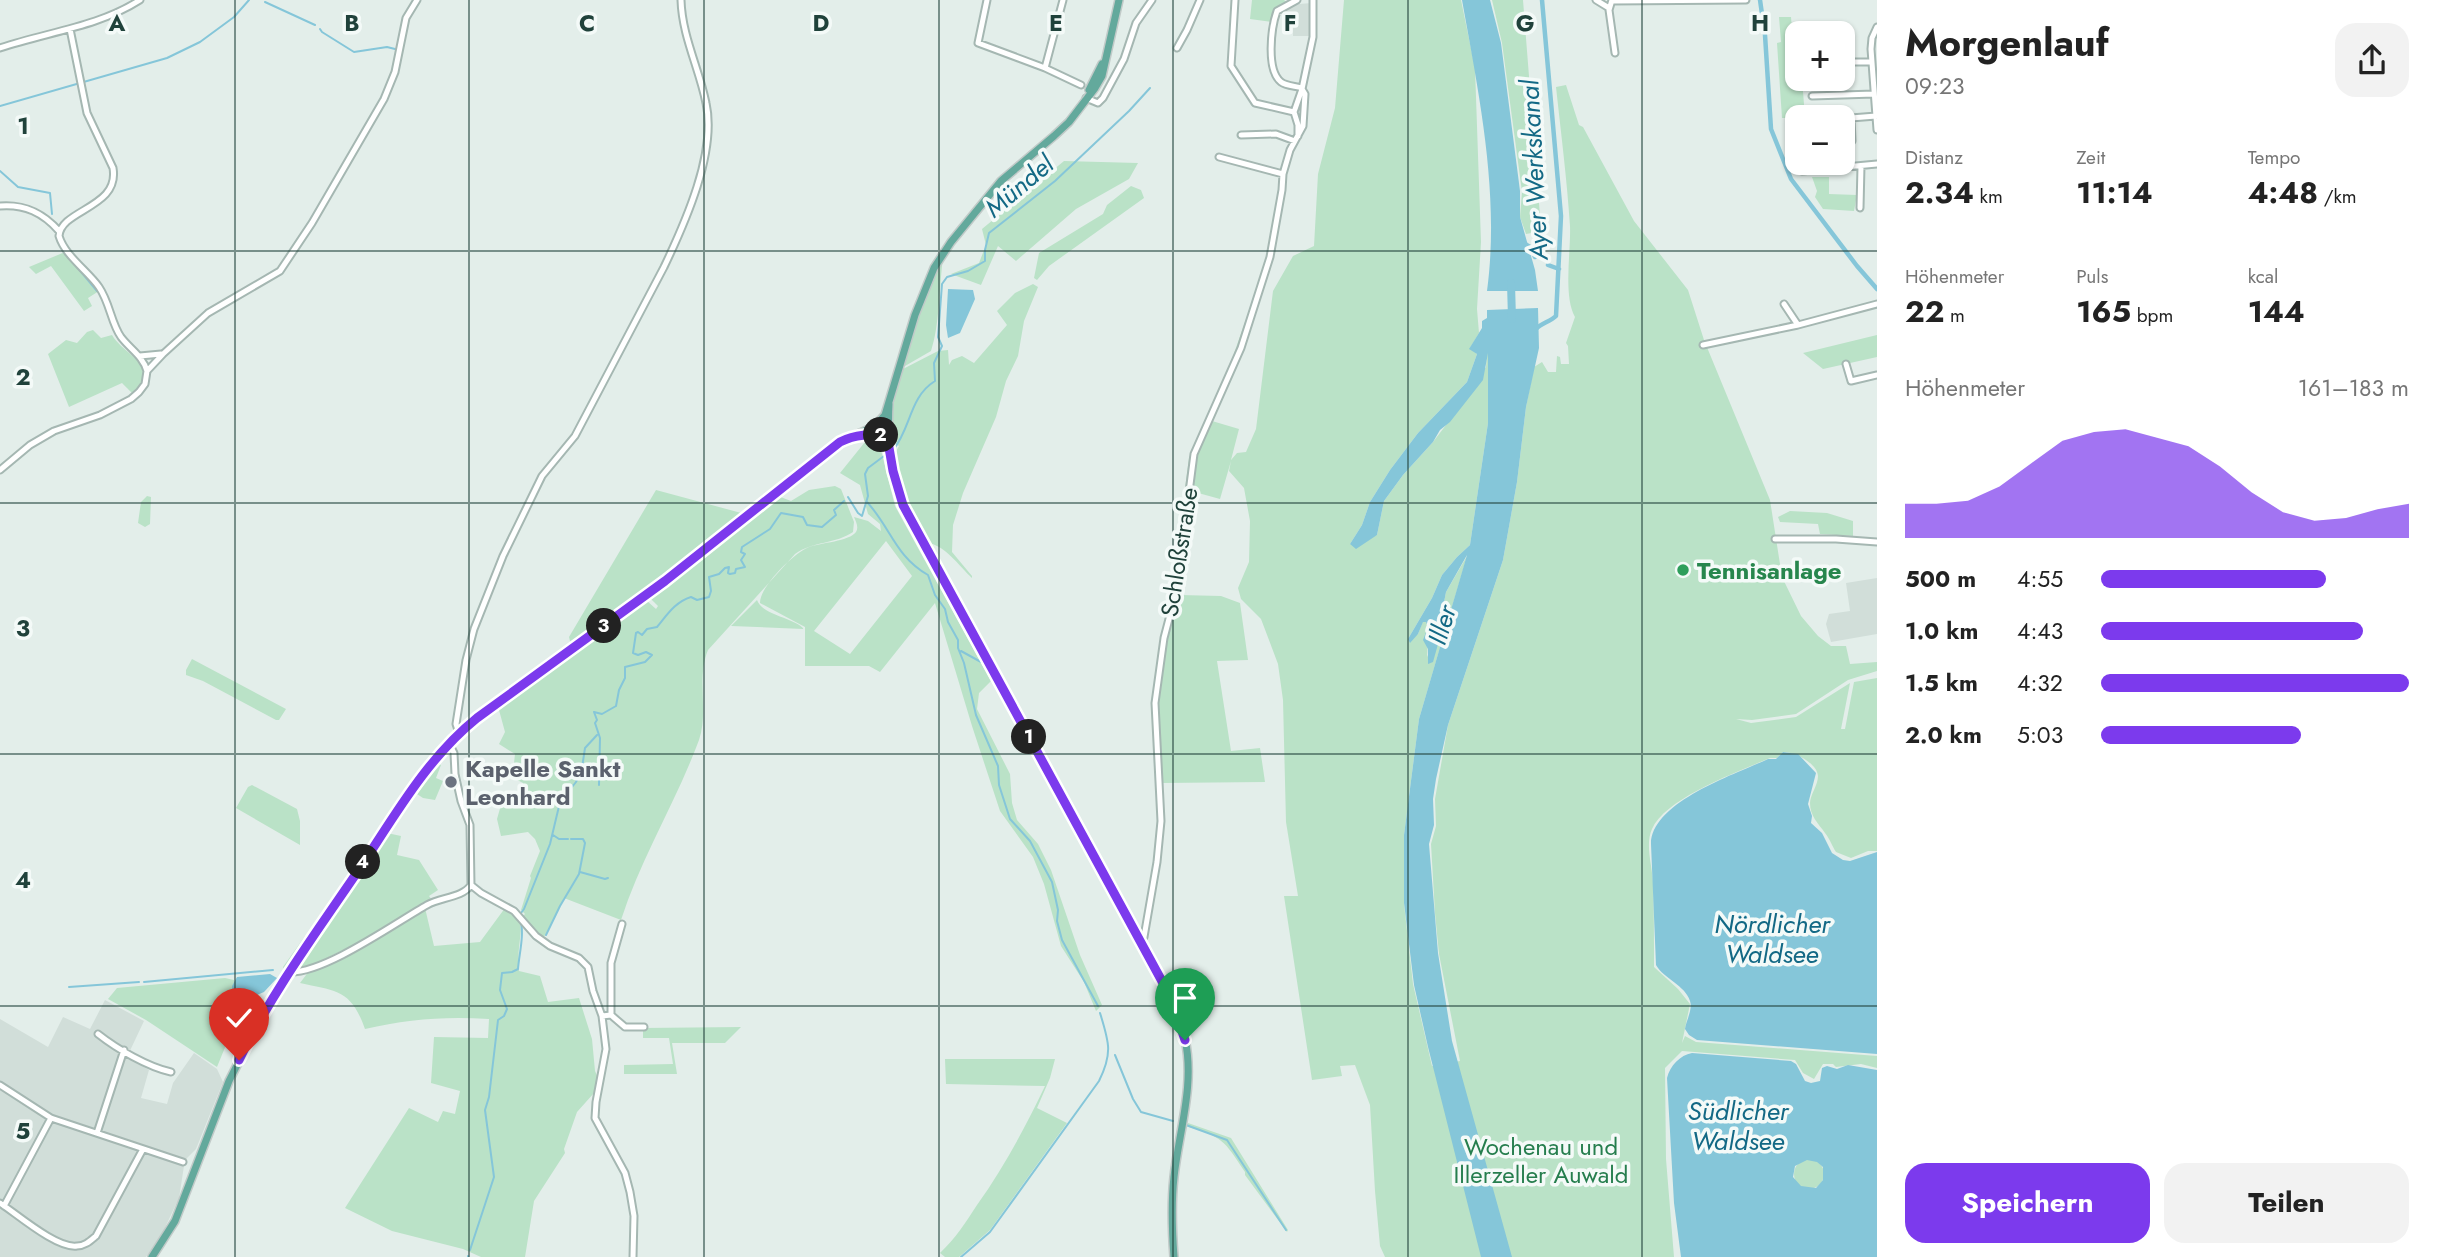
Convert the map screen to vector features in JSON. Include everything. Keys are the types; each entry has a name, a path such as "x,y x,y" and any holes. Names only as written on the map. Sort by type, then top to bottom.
{"main road":[{"path":"152,1257 175,1221 239,1060 263,1014 420,779 459,733 685,566 840,442 873,428 885,415 926,285 941,256 1001,181 1069,122 1086,98 1101,76 1119,0"},
{"path":"888,404 887,436 903,505 1141,942 1179,1017 1188,1061 1186,1096 1172,1196 1174,1257"},
{"path":"873,428 887,436"},
{"path":"853,436 887,436"}],"street":[{"path":"0,48 114,15 140,0"},
{"path":"0,470 30,444 131,399 145,384 148,371 163,354 208,313 280,271 313,223 384,99 395,72 406,18 417,0"},
{"path":"459,733 456,724 466,660 486,595 536,488 548,468 575,436 638,317 676,243 698,183 709,124 706,103 683,26 681,0"},
{"path":"987,0 978,43 1045,68 1081,85"},
{"path":"1045,68 1063,0"},
{"path":"1086,98 1098,103 1103,98 1119,70 1136,23 1152,0"},
{"path":"1177,48 1188,30 1200,0"},
{"path":"1235,0 1231,65 1255,103 1294,112 1302,88 1280,81 1273,71 1271,51 1277,11 1297,0"},
{"name":"Schloßstraße","path":"1141,942 1157,862 1161,821 1155,704 1195,454 1241,348 1270,257 1283,174 1305,115 1305,94 1302,88 1313,37 1313,0"},
{"path":"1596,0 1611,3 1746,1"},
{"path":"1611,3 1615,53"},
{"path":"1877,27 1872,38 1871,62 1877,130"},
{"path":"59,231 106,194 115,180 114,168 88,113 70,29"},
{"path":"1855,62 1871,62"},
{"path":"1812,96 1874,94"},
{"name":"Schloßstraße","path":"1294,112 1298,125 1296,139"},
{"path":"1855,118 1876,117"},
{"path":"1241,135 1276,134 1296,139"},
{"path":"1219,156 1283,174"},
{"path":"1855,167 1877,164"},
{"path":"1860,208 1861,166"},
{"path":"0,205 20,206 38,212 59,231 66,248 99,287 110,306 119,333 127,345 140,356 148,371"},
{"path":"1784,304 1798,325"},
{"path":"1703,345 1798,325 1877,304"},
{"path":"140,356 163,354"},
{"path":"1846,364 1851,381 1877,375"},
{"path":"1775,539 1877,542"},
{"path":"449,743 454,752 455,774 461,801 470,825 471,885"},
{"path":"290,972 302,973 354,948 433,902 460,894 471,885"},
{"path":"471,885 514,911 536,936 579,958 588,967 602,1016 607,1049 595,1118 625,1173 634,1216 633,1257"},
{"path":"611,1015 611,963 622,924"},
{"path":"602,1016 611,1015 625,1027 643,1027"},
{"path":"98,1034 110,1044 156,1069 171,1072"},
{"path":"97,1133 124,1050"},
{"path":"0,1085 51,1118 183,1163"},
{"path":"51,1118 2,1204 60,1243 79,1247 96,1236 143,1149"}],"shaded area":[{"path":"1312,3 1311,36 1293,36 1293,26 1284,25 1286,8"},
{"path":"1877,578 1877,634 1831,642 1826,624 1829,614 1850,611 1846,583"},
{"path":"105,1000 144,1021 127,1057 149,1070 141,1098 167,1104 173,1083 194,1053 217,1069 223,1082 196,1149 187,1158 179,1198 162,1234 146,1257 0,1257 0,1019 48,1047 63,1017 90,1029"}],"green space":[{"path":"1252,0 1284,0 1288,3 1274,10 1272,22 1250,19"},
{"name":"Wochenau und Illerzeller Auwald","path":"1344,0 1461,0 1475,68 1481,242 1477,309 1479,333 1470,348 1477,354 1467,382 1418,433 1390,470 1370,502 1362,525 1350,544 1377,535 1384,501 1459,408 1486,367 1488,343 1488,423 1470,545 1442,575 1408,639 1418,634 1423,621 1426,622 1429,627 1427,657 1438,633 1446,592 1467,556 1419,719 1404,835 1404,904 1413,984 1432,1066 1460,1061 1439,954 1431,844 1436,826 1435,799 1448,725 1503,560 1534,367 1542,362 1548,372 1556,372 1557,356 1560,357 1561,364 1569,364 1566,343 1575,317 1569,297 1570,226 1556,87 1566,85 1579,125 1583,127 1634,221 1688,290 1704,340 1770,500 1782,577 1801,616 1818,636 1831,646 1846,646 1850,664 1877,662 1877,671 1848,680 1796,714 1752,720 1736,719 1751,723 1796,717 1850,683 1841,729 1845,729 1854,682 1877,678 1877,851 1868,851 1851,858 1836,852 1810,808 1810,800 1818,779 1817,771 1805,759 1783,752 1777,758 1770,758 1741,770 1687,796 1660,818 1652,829 1649,848 1653,882 1654,967 1690,1004 1682,1043 1685,1036 1696,1042 1877,1056 1877,1068 1861,1064 1836,1067 1833,1064 1823,1064 1814,1079 1803,1073 1795,1060 1682,1051 1665,1068 1666,1159 1674,1257 1385,1257 1380,1246 1370,1105 1355,1065 1340,1066 1342,1076 1312,1080 1284,896 1298,896 1286,822 1283,700 1278,664 1261,619 1241,599 1238,588 1249,562 1250,521 1244,488 1229,471 1231,461 1220,499 1191,491 1196,456 1212,421 1239,429 1231,460 1237,453 1246,452 1256,429 1273,291 1293,256 1314,246 1318,174 1335,108"},
{"path":"1492,0 1523,0 1540,216 1532,222 1537,232 1526,234 1520,217 1522,192 1502,43"},
{"path":"1779,17 1791,17 1791,21 1785,21 1785,91 1803,91 1804,105 1785,105 1785,118 1782,118 1777,43 1781,42"},
{"path":"1064,161 1138,163 1129,179 1076,209 1016,261 998,246 981,285 951,274 979,263 986,245 982,229"},
{"path":"1812,177 1829,177 1829,194 1857,195 1854,211 1823,209 1815,197 1817,191"},
{"path":"1131,186 1141,190 1144,198 1049,266 1037,280 1034,278 1039,253 1103,214 1107,205"},
{"path":"65,252 99,291 88,298 92,306 84,311 51,266 36,274 29,267"},
{"path":"943,258 938,317 931,351 905,366 902,365 930,282"},
{"path":"1033,284 1038,287 1024,321 1018,356 1006,381 996,417 963,493 953,525 952,552 972,578 940,547 927,543 902,495 895,468 895,456 899,446 892,441 895,391 901,370 938,351 948,350 949,365 952,360 962,356 974,363 1007,325 997,311 1015,293"},
{"path":"1253,299 1233,362 1195,448 1175,582 1172,587 1189,458 1231,362"},
{"path":"93,330 101,338 112,335 139,362 145,376 133,394 122,383 69,407 48,354 66,340 77,343 87,332"},
{"path":"1877,335 1877,357 1823,369 1803,353"},
{"path":"874,441 880,446 895,506 991,681 979,693 977,709 1010,774 1012,803 1017,820 1038,844 1051,870 1080,955 1102,1005 1096,1011 1084,982 1061,946 1044,884 1033,857 1000,811 935,603 880,672 869,666 805,666 805,627 760,603 761,596 772,579 803,550 853,535 857,528 854,517 868,521 881,531 880,524 868,514 860,485 840,473 865,442","holes":["886,541 912,576 850,654 814,631"]},
{"path":"835,486 841,489 854,522 853,532 795,554 708,650 703,672 703,718 699,740 638,874 621,920 564,898 543,939 522,917 525,914 521,910 540,851 535,839 528,832 501,836 497,819 501,805 527,805 528,789 508,775 507,766 514,763 515,754 499,744 505,732 499,710 534,681 646,600 656,609 658,606 649,597 778,496 791,501 809,490"},
{"path":"656,490 745,514 571,645 569,637"},
{"path":"147,496 151,497 150,524 145,527 138,523 141,502"},
{"path":"1790,511 1827,513 1853,521 1853,536 1820,534 1818,524 1780,522 1778,517"},
{"path":"1180,595 1221,596 1240,603 1248,660 1217,661 1231,751 1260,748 1265,782 1162,783 1156,734 1157,700 1176,599"},
{"path":"757,600 765,610 804,629 731,626"},
{"path":"192,659 286,709 279,720 276,720 203,681 186,675"},
{"path":"439,764 441,765 436,778 443,781 435,800 423,798 417,794"},
{"path":"252,785 297,809 300,845 236,808 248,787"},
{"path":"378,830 380,835 290,967 284,970 283,967"},
{"path":"387,833 401,836 397,855 419,860 438,890 429,896 432,900 376,934 298,970 298,964"},
{"path":"425,908 434,946 480,942 505,908 516,917 520,925 519,971 540,976 548,1002 579,998 592,1039 595,1071 599,1080 594,1093 577,1112 565,1153 534,1201 525,1257 481,1257 463,1249 392,1231 345,1208 409,1108 438,1122 443,1111 455,1114 460,1091 431,1083 434,1037 488,1038 489,1019 427,1019 365,1029 354,1006 341,994 300,983 309,971"},
{"path":"225,978 234,980 239,1013 217,1067 146,1020 108,999 117,988"},
{"path":"741,1027 725,1043 672,1043 677,1074 624,1074 624,1065 673,1064 669,1038 643,1038 643,1028"},
{"path":"945,1059 1055,1059 1037,1108 1067,1123 990,1230 959,1257 945,1257 940,1253 960,1230 996,1176 1045,1086 946,1084"},
{"path":"1188,1123 1231,1138 1287,1232 1227,1146 1216,1137 1186,1126"},
{"path":"1809,1159 1820,1163 1824,1174 1820,1185 1809,1189 1798,1185 1794,1174 1798,1163"}],"water":[{"path":"1462,0 1490,0 1501,43 1520,191 1520,217 1538,291 1487,291 1491,218 1486,145"},
{"path":"948,289 973,290 975,299 960,333 948,338 946,325"},
{"path":"1538,308 1539,348 1526,407 1517,482 1503,560 1448,725 1436,779 1433,799 1434,825 1429,844 1438,953 1452,1041 1512,1257 1481,1257 1414,985 1404,903 1404,835 1419,719 1467,555 1446,592 1438,633 1440,637 1433,662 1428,664 1428,649 1423,640 1428,627 1426,622 1423,622 1410,643 1408,639 1442,575 1470,545 1488,423 1488,353 1483,380 1384,501 1377,535 1356,549 1350,544 1362,525 1370,502 1390,470 1418,433 1467,382 1477,354 1469,349 1482,328 1482,321 1487,318 1487,310"},
{"name":"Nördlicher Waldsee","path":"1783,752 1798,754 1816,773 1808,804 1811,823 1822,833 1832,853 1850,861 1877,852 1877,1054 1697,1040 1685,1029 1691,1008 1687,995 1656,965 1651,844 1655,829 1665,815 1698,791 1768,759 1776,759"},
{"path":"270,974 277,978 264,992 241,1002 233,996 232,986 237,977"},
{"name":"Südlicher Waldsee","path":"1692,1053 1791,1061 1796,1064 1805,1081 1811,1083 1820,1081 1822,1068 1827,1066 1837,1069 1848,1065 1877,1070 1877,1257 1681,1257 1674,1203 1667,1078 1676,1062","holes":["1807,1160 1817,1162 1823,1167 1823,1180 1816,1188 1801,1186 1793,1177 1795,1166"]}],"waterway":[{"path":"0,106 167,58 200,42 234,17 249,0"},
{"name":"Ayer Werkskanal","path":"1536,329 1556,316 1561,216 1542,0"},
{"path":"1760,0 1771,129 1791,179 1877,289"},
{"path":"265,2 315,25"},
{"path":"320,29 354,52 387,47 395,49"},
{"name":"Mündel","path":"893,450 904,433 915,404 926,388 935,381 934,363 942,346 938,337 942,284 947,277 968,271 985,261 989,233 1055,181 1150,88"},
{"path":"0,171 18,187 50,193 52,214"},
{"path":"1525,244 1530,247 1535,257"},
{"path":"73,262 97,291"},
{"path":"1548,265 1559,269"},
{"name":"Iller","path":"1511,283 1512,319"},
{"name":"Mündel","path":"848,497 862,516 868,496 865,474 868,468 888,453"},
{"name":"Mündel","path":"599,785 600,738 594,712 602,714 616,706 625,678 625,667 645,662 652,655 646,652 638,655 633,653 636,633 642,635 647,629 657,627 672,609 685,599 709,597 709,577 719,574 725,568 729,567 730,574 745,567 741,560 745,554 741,552 742,547 770,529 781,513 803,517 807,525 822,527 836,515 834,510 844,501"},
{"path":"867,502 908,559 928,575 935,595 945,609 948,622 958,640 976,715 998,766 999,785 1010,819 1030,841 1052,882 1062,940 1098,1006"},
{"path":"961,651 981,662"},
{"name":"Mündel","path":"521,913 550,844 560,802 576,782 582,768 585,748 597,735"},
{"path":"553,835 559,839 568,839"},
{"path":"546,935 579,874 585,843 583,839 571,839"},
{"path":"580,872 608,878"},
{"path":"470,1250 494,1177 485,1110 489,1097 498,1020 504,1016 507,1009 500,990 502,973 518,969 522,937 520,920"},
{"path":"144,982 273,970"},
{"path":"69,987 139,982"},
{"path":"961,1257 990,1232 1099,1081 1108,1055 1106,1032 1100,1013"},
{"path":"1115,1055 1141,1112 1173,1121"},
{"path":"1186,1125 1227,1140 1286,1230"}],"place":[{"name":"Tennisanlage","path":"1683,570"},
{"name":"Kapelle Sankt Leonhard","path":"451,782"}],"route":[{"path":"239,1060 263,1014 322,924 420,779 459,733 724,536 840,442 853,436 872,435 887,436 897,489 903,505 1170,996 1185,1040"}]}
